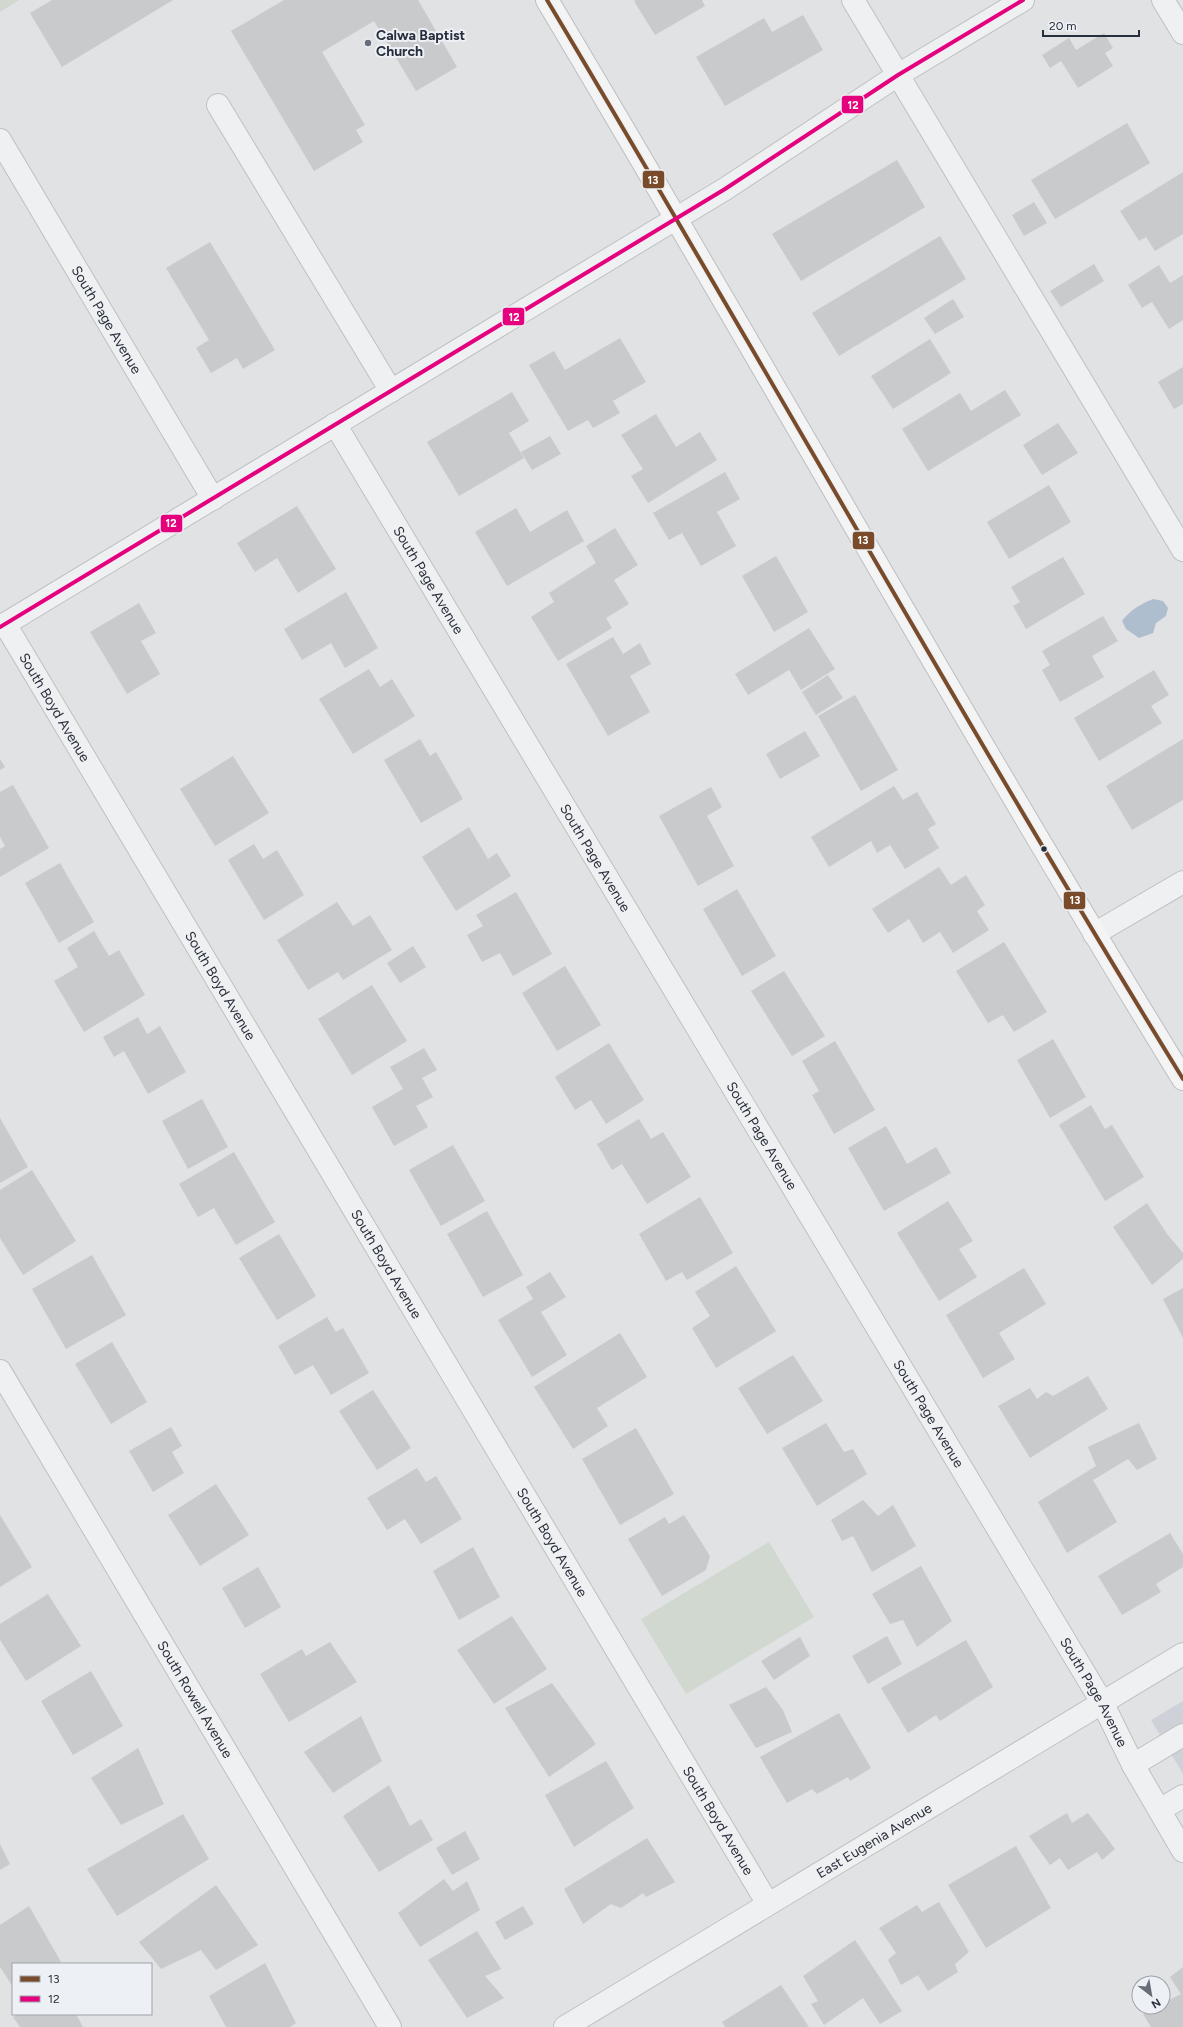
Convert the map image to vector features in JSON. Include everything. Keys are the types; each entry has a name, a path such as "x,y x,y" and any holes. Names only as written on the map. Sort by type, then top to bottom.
{"main road":[{"path":"546,0 677,218 1094,934 1183,1079"}],"street":[{"path":"853,0 1183,550"},
{"path":"3,625 725,189 898,75 1023,0"},
{"path":"1163,0 1183,33"},
{"path":"218,105 391,391"},
{"name":"South Page Avenue","path":"0,140 213,499"},
{"name":"South Page Avenue","path":"335,424 1102,1704 1134,1765 1183,1851"},
{"name":"South Boyd Avenue","path":"3,625 768,1904"},
{"path":"1094,934 1183,882"},
{"name":"South Rowell Avenue","path":"0,1371 390,2027"},
{"name":"East Eugenia Avenue","path":"564,2027 1183,1654"},
{"path":"1134,1765 1183,1735"},
{"path":"1160,1810 1183,1796"}],"shaded area":[{"path":"0,0 19,0 0,12"},
{"path":"769,1542 814,1617 686,1694 641,1619"},
{"path":"1183,1701 1183,1774 1151,1720"}],"water":[{"path":"1153,599 1163,601 1168,608 1166,616 1156,623 1153,633 1139,638 1126,629 1122,621 1136,608"}],"building":[{"path":"52,0 173,0 62,67 30,13"},
{"path":"284,0 418,0 457,67 416,91 374,21 322,52 365,125 356,130 363,142 314,171 231,31"},
{"path":"702,0 705,6 655,35 634,1"},
{"path":"803,15 823,50 725,106 696,57 764,18 772,32"},
{"path":"1104,33 1113,48 1105,53 1113,66 1078,88 1061,61 1050,68 1042,55 1069,38 1076,50"},
{"path":"1127,123 1150,163 1055,219 1031,180"},
{"path":"897,160 925,207 801,281 772,234"},
{"path":"1183,172 1183,234 1155,251 1146,237 1139,241 1120,211"},
{"path":"1034,202 1047,223 1024,236 1012,215"},
{"path":"940,236 966,279 839,356 812,313"},
{"path":"210,242 275,350 243,369 237,358 211,373 196,348 209,340 166,268"},
{"path":"1094,264 1104,281 1061,307 1050,291"},
{"path":"1159,265 1170,283 1183,275 1183,320 1169,329 1152,302 1142,308 1128,285"},
{"path":"953,299 964,317 935,334 924,318"},
{"path":"620,338 646,382 613,401 620,413 593,428 588,420 568,431 529,365 554,351 565,370"},
{"path":"930,339 951,373 893,409 871,376"},
{"path":"1183,367 1183,404 1174,409 1158,382"},
{"path":"1005,390 1021,415 928,471 902,429 960,393 971,411"},
{"path":"512,392 529,421 509,433 524,458 459,496 427,442"},
{"path":"656,414 676,447 700,432 717,460 648,503 631,476 643,469 621,435"},
{"path":"1058,423 1078,453 1042,475 1023,445"},
{"path":"550,436 561,454 532,470 521,452"},
{"path":"725,472 740,499 717,512 736,546 701,566 682,533 669,540 653,513"},
{"path":"1049,485 1071,522 1009,559 987,522"},
{"path":"297,506 336,569 298,593 277,558 255,572 237,543"},
{"path":"516,508 530,532 567,510 584,541 507,586 475,532"},
{"path":"615,528 638,565 614,580 629,604 606,618 612,628 558,661 531,617 554,602 549,593 596,563 586,546"},
{"path":"776,556 808,612 774,632 742,576"},
{"path":"1063,557 1085,594 1026,629 1013,606 1020,602 1011,587"},
{"path":"346,592 378,648 345,668 331,643 302,660 284,629"},
{"path":"139,603 156,633 141,641 160,674 127,694 90,632"},
{"path":"1103,616 1118,641 1092,656 1104,677 1060,702 1042,670 1050,665 1042,651"},
{"path":"809,628 835,669 801,690 789,670 748,695 735,674"},
{"path":"613,637 623,654 640,643 651,664 630,676 650,712 608,736 566,664"},
{"path":"369,669 380,687 392,679 415,716 353,754 319,699"},
{"path":"1154,670 1169,695 1151,706 1162,723 1099,761 1074,718"},
{"path":"828,675 843,698 816,715 802,692"},
{"path":"855,695 898,770 861,791 818,716"},
{"path":"805,731 820,756 780,779 766,754"},
{"path":"420,739 430,756 436,752 463,799 421,823 384,760"},
{"path":"1183,739 1183,800 1132,830 1106,786"},
{"path":"233,756 269,813 215,846 180,789"},
{"path":"0,759 5,767 0,770"},
{"path":"13,785 49,848 0,877 0,849 5,846 0,837 0,792"},
{"path":"894,786 903,800 917,792 936,824 928,829 939,848 905,869 890,845 877,853 871,841 829,867 811,837"},
{"path":"711,787 722,807 707,816 734,866 698,886 659,816"},
{"path":"469,827 488,859 497,853 511,876 456,911 422,857"},
{"path":"254,844 263,859 277,850 304,895 264,920 228,860"},
{"path":"60,863 94,922 59,943 25,883"},
{"path":"939,867 951,885 966,875 985,905 977,911 989,930 953,953 940,932 923,943 909,919 888,933 872,909"},
{"path":"737,889 776,956 742,976 703,909"},
{"path":"516,892 552,954 513,976 500,953 482,962 467,935 483,926 476,915"},
{"path":"337,902 353,926 370,915 392,950 343,980 338,972 308,990 277,940"},
{"path":"94,931 109,956 119,950 145,995 84,1032 54,981 78,967 67,948"},
{"path":"1004,942 1047,1012 1014,1032 1003,1015 988,1023 956,971"},
{"path":"413,946 426,967 400,983 387,963"},
{"path":"565,966 601,1025 557,1051 522,993"},
{"path":"784,971 825,1036 792,1056 751,991"},
{"path":"372,985 407,1041 352,1075 318,1019"},
{"path":"138,1017 147,1034 160,1026 186,1072 148,1094 124,1051 114,1057 103,1037"},
{"path":"1053,1039 1086,1097 1050,1118 1017,1060"},
{"path":"835,1041 875,1110 834,1134 812,1095 819,1091 802,1061"},
{"path":"609,1043 644,1100 606,1124 591,1100 575,1110 555,1077"},
{"path":"424,1048 437,1070 422,1078 433,1097 416,1106 428,1127 394,1146 372,1107 403,1089 390,1067"},
{"path":"202,1099 228,1147 188,1169 162,1121"},
{"path":"1091,1105 1105,1129 1112,1125 1144,1177 1105,1201 1059,1125"},
{"path":"0,1118 28,1167 0,1183"},
{"path":"639,1119 651,1139 663,1132 691,1177 647,1204 622,1164 612,1170 597,1144"},
{"path":"886,1126 907,1164 936,1147 951,1173 884,1211 848,1148"},
{"path":"453,1145 485,1201 441,1226 409,1170"},
{"path":"234,1152 275,1222 236,1245 214,1208 198,1217 179,1184"},
{"path":"32,1170 76,1241 23,1275 0,1238 0,1190"},
{"path":"700,1197 733,1253 687,1280 682,1272 666,1281 639,1234"},
{"path":"948,1201 973,1241 959,1249 977,1277 939,1301 897,1233"},
{"path":"1147,1203 1167,1234 1183,1253 1183,1259 1152,1285 1113,1227"},
{"path":"487,1211 523,1275 483,1297 447,1234"},
{"path":"279,1234 316,1296 277,1320 239,1258"},
{"path":"92,1255 126,1315 66,1349 32,1289"},
{"path":"736,1266 776,1331 716,1368 692,1328 710,1316 695,1292"},
{"path":"1024,1268 1046,1304 999,1333 1015,1359 983,1378 946,1315"},
{"path":"550,1272 566,1297 541,1312 567,1355 532,1377 498,1320 533,1299 526,1287"},
{"path":"1183,1288 1183,1338 1163,1299"},
{"path":"327,1317 336,1332 343,1328 369,1373 331,1395 313,1365 295,1375 278,1346"},
{"path":"620,1333 647,1377 597,1408 608,1426 573,1449 534,1387"},
{"path":"112,1342 147,1402 111,1424 75,1364"},
{"path":"793,1355 823,1401 767,1434 738,1388"},
{"path":"1088,1376 1108,1409 1030,1458 998,1406 1030,1388 1037,1399 1046,1392 1053,1396"},
{"path":"373,1390 411,1448 377,1470 339,1411"},
{"path":"826,1423 844,1452 853,1449 867,1474 817,1506 782,1448"},
{"path":"1139,1423 1157,1459 1137,1470 1128,1459 1093,1480 1117,1522 1067,1553 1038,1502 1096,1466 1088,1447"},
{"path":"171,1427 182,1446 172,1452 184,1473 153,1492 129,1451"},
{"path":"636,1428 674,1494 620,1525 582,1459"},
{"path":"417,1468 426,1482 436,1476 462,1519 421,1544 405,1519 387,1530 367,1498"},
{"path":"216,1484 249,1535 200,1566 168,1515"},
{"path":"863,1500 878,1516 893,1505 916,1546 872,1572 853,1536 842,1541 831,1520"},
{"path":"0,1515 32,1567 0,1587"},
{"path":"684,1515 710,1556 706,1570 662,1596 628,1539 665,1517 669,1524"},
{"path":"1170,1533 1183,1554 1183,1567 1156,1584 1161,1592 1122,1615 1098,1576"},
{"path":"473,1547 500,1597 459,1620 433,1571"},
{"path":"921,1566 952,1621 917,1647 903,1620 890,1624 872,1594"},
{"path":"258,1567 281,1607 245,1628 222,1588"},
{"path":"48,1594 81,1646 26,1681 0,1640 0,1624"},
{"path":"512,1616 547,1669 494,1704 457,1650"},
{"path":"887,1636 902,1664 868,1684 852,1656"},
{"path":"800,1637 810,1656 774,1680 761,1661"},
{"path":"966,1640 993,1687 940,1721 936,1715 908,1733 881,1688"},
{"path":"330,1642 357,1682 289,1722 260,1674 302,1649 306,1656"},
{"path":"91,1671 123,1726 73,1755 41,1701"},
{"path":"552,1683 596,1744 549,1777 505,1708"},
{"path":"766,1687 783,1710 792,1732 756,1748 729,1705"},
{"path":"839,1713 871,1768 850,1781 848,1777 817,1794 812,1789 787,1803 760,1757"},
{"path":"361,1716 382,1761 333,1793 304,1752"},
{"path":"138,1748 164,1804 121,1825 91,1778"},
{"path":"606,1761 634,1808 574,1847 545,1795"},
{"path":"389,1785 410,1826 421,1819 433,1840 379,1872 343,1816"},
{"path":"1067,1813 1072,1823 1088,1813 1115,1849 1102,1860 1097,1852 1068,1870 1060,1858 1050,1865 1029,1836"},
{"path":"183,1814 209,1859 117,1916 87,1869"},
{"path":"465,1831 480,1859 452,1875 436,1848"},
{"path":"647,1838 675,1882 646,1897 643,1893 621,1908 611,1904 583,1924 564,1889"},
{"path":"0,1844 10,1864 0,1870"},
{"path":"1016,1846 1051,1908 986,1948 948,1885"},
{"path":"444,1879 453,1891 467,1881 480,1910 420,1947 398,1913"},
{"path":"216,1885 258,1945 216,1970 201,1950 161,1969 139,1942"},
{"path":"939,1902 969,1952 955,1964 958,1972 928,1991 918,1975 901,1985 888,1960 896,1953 879,1928 917,1905 922,1912"},
{"path":"29,1906 61,1962 12,1963 12,1985 0,1967 0,1925"},
{"path":"523,1906 534,1924 505,1940 495,1922"},
{"path":"477,1931 501,1969 485,1976 504,1998 467,2018 428,1960"},
{"path":"855,1940 902,2011 880,2024 863,1998 824,2025 811,2004 818,2001 803,1976"},
{"path":"265,1963 296,2023 290,2027 226,2027 209,1996"},
{"path":"1183,1967 1183,2027 1151,2027 1144,2015 1171,2015 1171,1999 1181,1994 1171,1976"},
{"path":"781,1985 809,2027 725,2027 722,2022"},
{"path":"16,2015 77,2015 83,2027 20,2027 13,2017"}],"transit line":[{"name":"13","path":"547,0 1021,811 1183,1079"},
{"name":"12","path":"0,627 725,189 898,75 1023,0"}],"place":[{"name":"Calwa Baptist Church","path":"368,43"}]}
